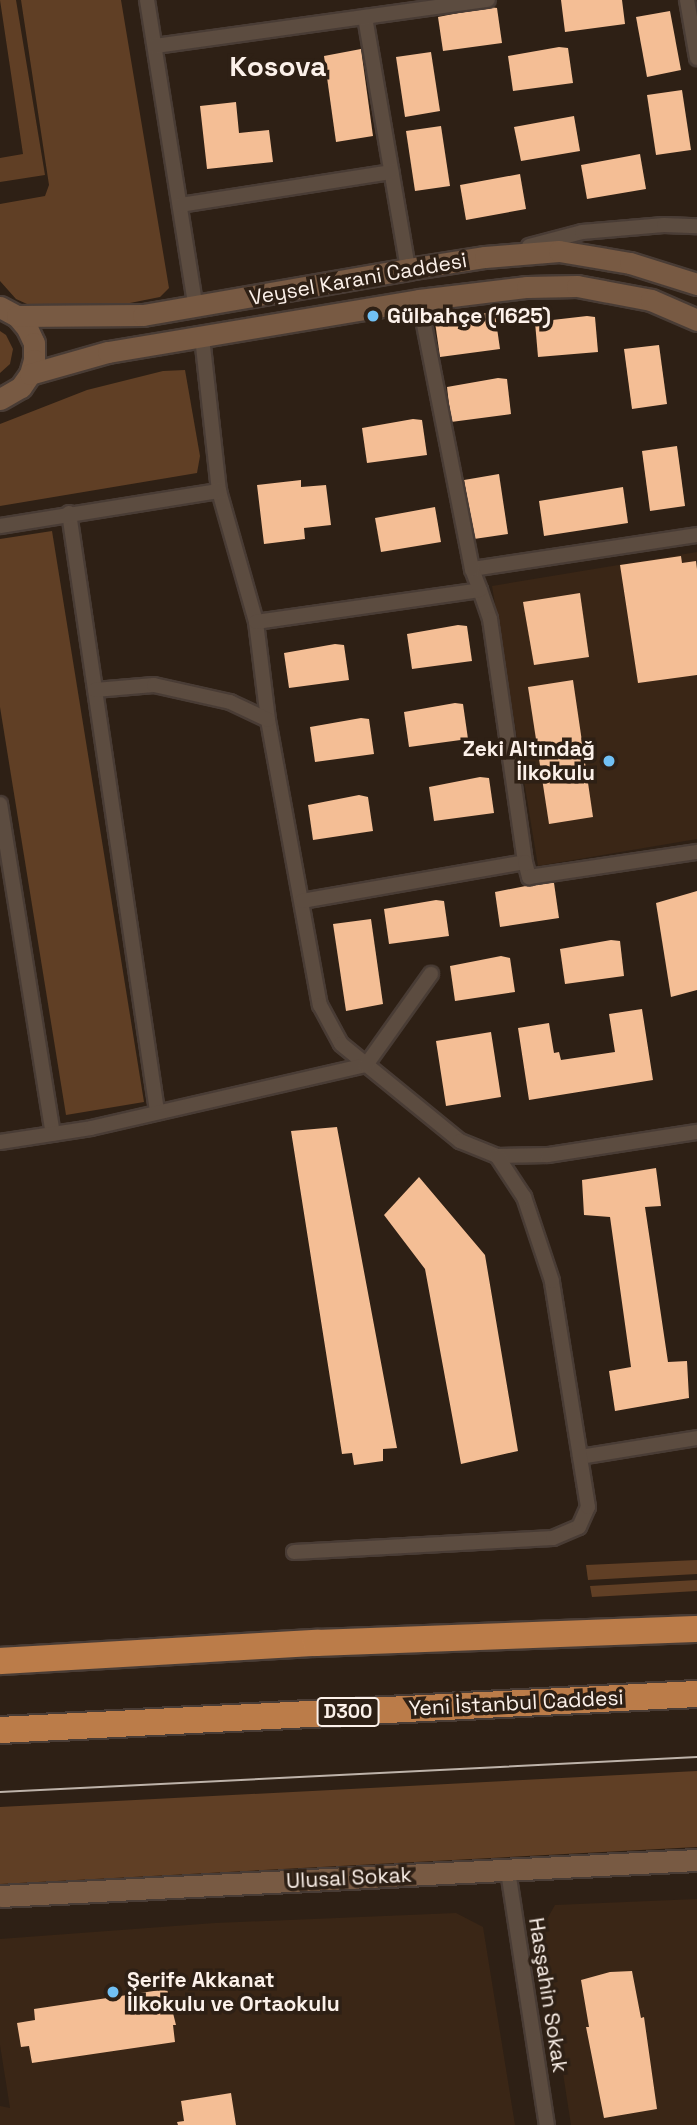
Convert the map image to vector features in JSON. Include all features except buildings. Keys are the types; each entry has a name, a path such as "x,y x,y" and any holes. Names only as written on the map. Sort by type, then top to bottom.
{"highway":[{"path":"0,1661 316,1643 697,1629"},
{"name":"Yeni İstanbul Caddesi","path":"0,1730 697,1694"}],"main road":[{"name":"Veysel Karani Caddesi","path":"8,312 143,315 485,257 559,251 630,262 697,284"},
{"name":"Veysel Karani Caddesi","path":"30,374 108,352 419,300 527,287 577,286 651,300 697,320"},
{"path":"0,399 21,387 30,374 34,343 27,328 8,312"},
{"name":"Ulusal Sokak","path":"0,1896 697,1860"}],"street":[{"path":"147,0 196,308"},
{"path":"155,46 488,0"},
{"path":"687,0 697,58"},
{"path":"365,18 408,269"},
{"path":"180,205 391,173"},
{"path":"485,257 582,232 664,225 697,226"},
{"path":"419,300 472,569 490,619 528,877 697,852"},
{"path":"202,337 219,491 256,622 268,720 320,1005 341,1044 460,1141 497,1156 548,1155 697,1132"},
{"path":"0,526 219,491"},
{"path":"69,513 157,1111"},
{"path":"472,569 697,535"},
{"path":"256,622 480,590"},
{"path":"95,690 154,685 230,702 268,720"},
{"path":"0,804 53,1134"},
{"path":"302,901 525,862"},
{"path":"0,1142 53,1134 366,1065 431,974"},
{"path":"294,1552 553,1538 579,1527 588,1507 552,1281 524,1197 497,1156"},
{"path":"580,1457 697,1438"},
{"name":"Hasşahin Sokak","path":"508,1871 547,2125"}],"shaded area":[{"path":"0,0 16,0 45,175 0,182 0,158 23,154"},
{"path":"21,0 121,0 169,288 160,297 100,309 38,309 16,299 0,281 0,204 45,196 49,185"},
{"path":"0,331 6,335 13,349 10,364 0,373"},
{"path":"185,370 200,456 197,473 0,506 0,424 87,390 163,371"},
{"path":"52,531 144,1102 66,1115 0,707 0,539"},
{"name":"Zeki Altındağ İlkokulu","path":"697,552 697,839 538,866 492,586"},
{"path":"697,1560 697,1574 588,1580 586,1565"},
{"path":"697,1580 697,1591 592,1597 590,1586"},
{"path":"697,1771 697,1847 0,1884 0,1807"},
{"path":"697,1899 697,2125 571,2125 541,1930 555,1905"},
{"path":"456,1913 483,1927 515,2125 0,2125 0,2106 10,2108 0,2045 0,1939 215,1923"}],"tram line":[{"path":"0,1792 697,1757"}],"place":[{"name":"Gülbahçe (1625)","path":"373,316"},
{"name":"Zeki Altındağ İlkokulu","path":"609,761"},
{"name":"Şerife Akkanat İlkokulu ve Ortaokulu","path":"113,1992"}],"district":[{"name":"Kosova","path":"278,66"}]}
